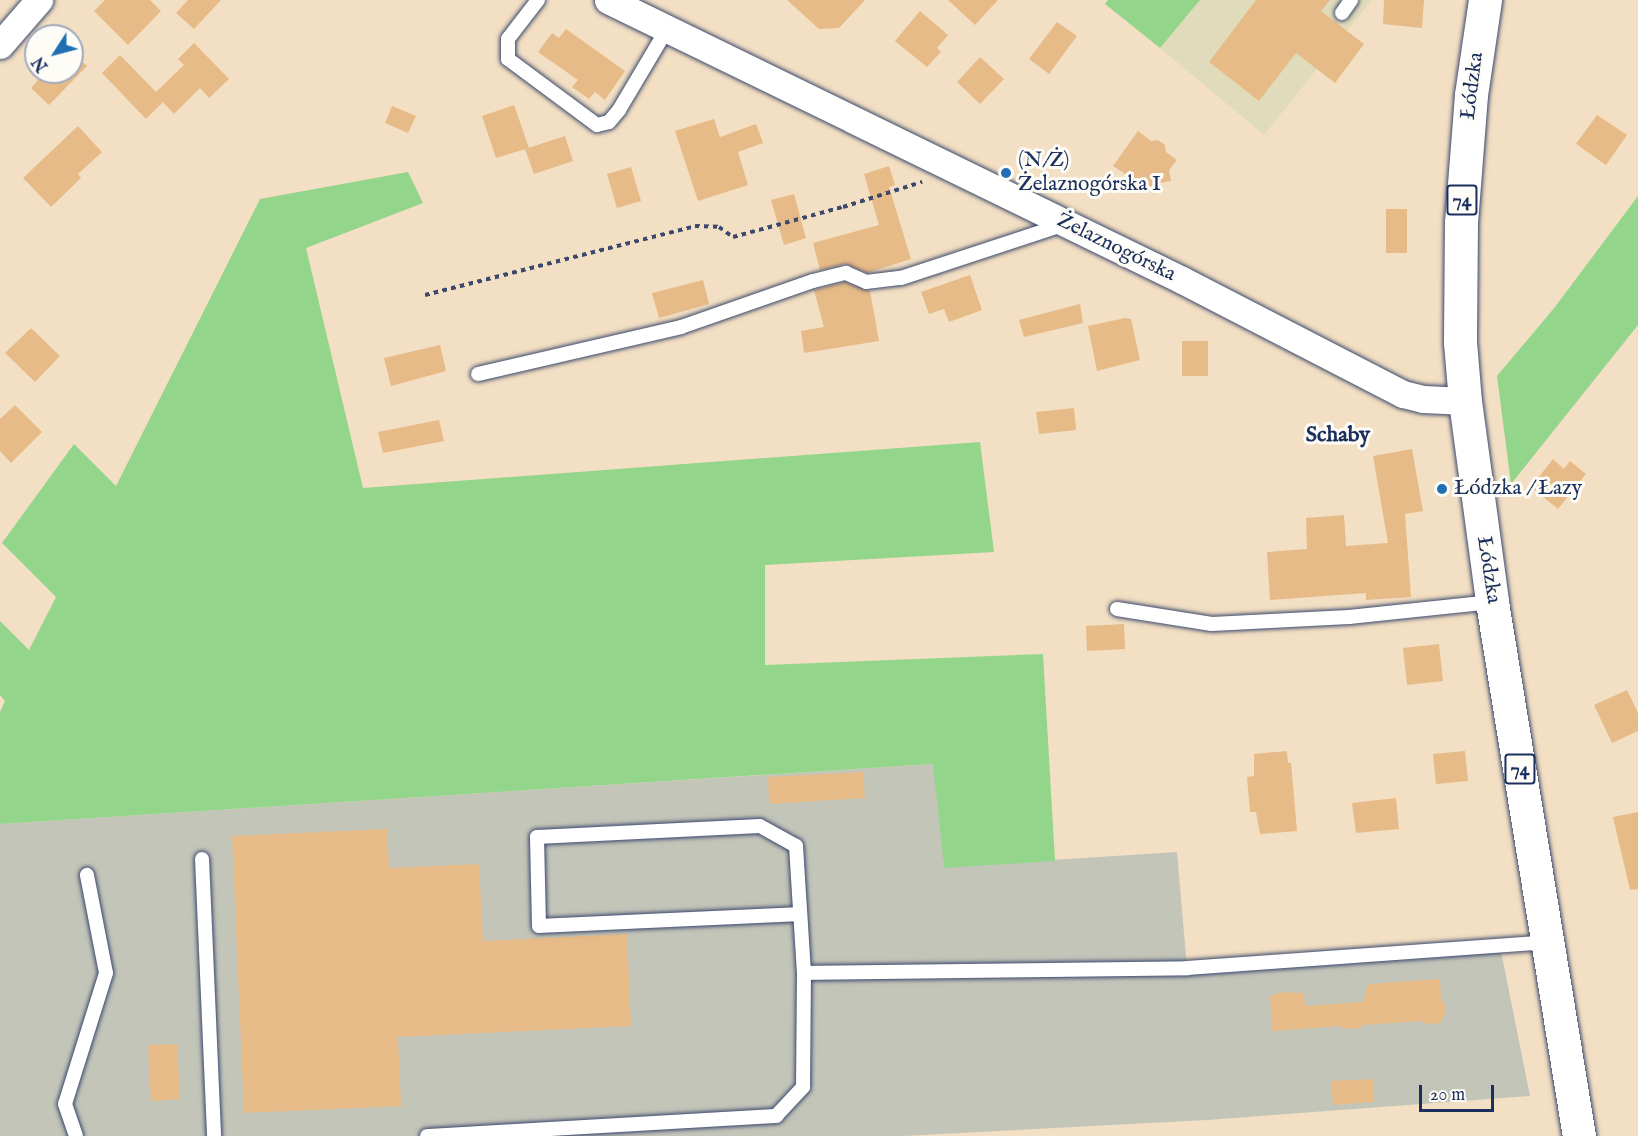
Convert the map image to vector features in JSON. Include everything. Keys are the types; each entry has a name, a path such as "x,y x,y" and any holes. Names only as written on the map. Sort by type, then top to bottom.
{"main road":[{"name":"Łódzka","path":"1485,0 1471,95 1461,222 1461,342 1465,401 1492,602 1579,1136"}],"street":[{"path":"0,45 39,0"},
{"name":"Żelaznogórska","path":"608,0 1220,299 1403,394 1422,399 1465,401"}],"lane":[{"path":"538,0 508,39 508,58 597,125 609,122 620,110 667,29"},
{"path":"1341,13 1352,0"},
{"path":"478,374 681,327 813,281 846,273 866,282 901,278 1066,224"},
{"path":"1117,609 1212,624 1348,617 1492,602"},
{"path":"427,1136 776,1116 803,1087 804,973 796,846 760,826 537,837 539,926 800,914"},
{"path":"202,859 214,1136"},
{"path":"76,1136 65,1104 106,972 87,875"},
{"path":"804,973 1187,968 1548,942"}],"path":[{"path":"425,295 695,226 719,227 733,237 843,207 957,171"}],"shaded area":[{"path":"1200,0 1372,0 1264,135 1160,48"},
{"path":"934,764 944,867 1177,852 1187,968 1500,946 1530,1096 1207,1120 903,1136 0,1136 0,824"}],"green space":[{"path":"1108,0 1200,0 1160,48 1105,4"},
{"path":"408,172 423,203 306,248 363,488 980,442 994,552 765,565 765,665 1043,654 1055,861 944,868 933,764 0,824 0,712 5,701 0,695 0,621 29,650 56,597 2,543 74,444 116,486 260,199"},
{"path":"1638,196 1638,325 1511,484 1497,376 1555,307"}],"building":[{"path":"105,0 150,0 161,11 128,45 94,11"},
{"path":"188,0 221,0 194,29 176,13"},
{"path":"787,0 865,0 839,28 819,29"},
{"path":"948,0 998,0 975,25"},
{"path":"1256,0 1330,0 1321,11 1364,44 1335,83 1296,53 1259,101 1209,62"},
{"path":"1384,0 1424,0 1422,28 1383,24"},
{"path":"920,11 948,35 937,48 941,52 927,67 895,41"},
{"path":"1057,22 1077,36 1049,74 1029,59"},
{"path":"566,29 625,71 605,100 595,92 589,99 572,87 578,80 538,52 552,33 559,38"},
{"path":"194,43 229,79 209,98 200,88 174,114 163,102 146,119 102,73 120,55 156,92 184,65 178,59"},
{"path":"980,57 1004,79 980,104 957,82"},
{"path":"35,84 69,84 49,105 31,88"},
{"path":"514,105 529,148 496,158 482,116"},
{"path":"392,106 416,116 408,133 385,123"},
{"path":"1597,115 1627,135 1606,165 1576,144"},
{"path":"714,119 720,137 756,124 763,143 738,152 748,185 698,201 675,131"},
{"path":"78,126 102,152 78,174 81,178 51,207 23,178"},
{"path":"1138,131 1151,141 1158,140 1165,145 1166,152 1177,160 1169,170 1171,181 1160,183 1153,194 1144,187 1141,191 1124,179 1127,175 1113,166"},
{"path":"565,136 573,161 534,174 525,149"},
{"path":"889,166 895,185 889,187 911,259 867,273 845,264 820,270 813,243 879,225 864,174"},
{"path":"631,167 641,201 617,208 607,174"},
{"path":"794,194 806,238 784,245 771,200"},
{"path":"1386,209 1407,209 1407,253 1386,253"},
{"path":"970,275 982,310 949,322 944,309 929,314 921,292"},
{"path":"703,280 709,304 659,318 652,293"},
{"path":"845,282 870,291 879,341 804,353 801,331 824,327 814,290"},
{"path":"1080,304 1083,323 1024,337 1019,320"},
{"path":"1125,318 1131,319 1140,360 1097,371 1088,326"},
{"path":"31,328 60,356 35,382 5,353"},
{"path":"1182,341 1208,341 1208,376 1182,376"},
{"path":"440,345 446,371 391,386 384,358"},
{"path":"15,405 42,432 11,463 0,451 0,419"},
{"path":"1074,408 1076,430 1039,434 1036,412"},
{"path":"439,420 444,441 383,453 378,432"},
{"path":"1412,449 1423,511 1405,514 1411,597 1366,600 1366,593 1270,600 1267,552 1307,549 1306,518 1344,515 1346,546 1388,543 1373,456"},
{"path":"1553,459 1564,469 1570,461 1586,474 1558,509 1531,487"},
{"path":"1124,624 1125,649 1087,651 1086,626"},
{"path":"1439,644 1443,681 1407,685 1403,648"},
{"path":"1627,690 1638,713 1638,731 1612,743 1594,705"},
{"path":"1287,751 1288,763 1291,763 1297,831 1260,834 1256,812 1250,812 1247,777 1254,776 1254,754"},
{"path":"1465,751 1468,781 1436,784 1433,754"},
{"path":"863,772 865,798 769,804 768,777"},
{"path":"1396,798 1399,829 1356,833 1352,803"},
{"path":"1638,812 1638,889 1630,890 1613,817"},
{"path":"387,829 389,868 479,864 483,941 627,934 631,1026 398,1037 401,1106 244,1113 232,836"},
{"path":"1440,979 1441,1000 1446,1005 1446,1013 1440,1023 1426,1024 1423,1021 1361,1025 1361,1028 1342,1029 1342,1026 1272,1031 1270,996 1282,992 1304,993 1305,1006 1363,1002 1368,984"},
{"path":"177,1044 180,1099 151,1101 148,1045"},
{"path":"1373,1079 1374,1102 1333,1105 1331,1081"}],"place":[{"name":"(N/Ż) Żelaznogórska I","path":"1006,173"},
{"name":"Łódzka / Łazy","path":"1442,489"}],"district":[{"name":"Schaby","path":"1338,436"}]}
